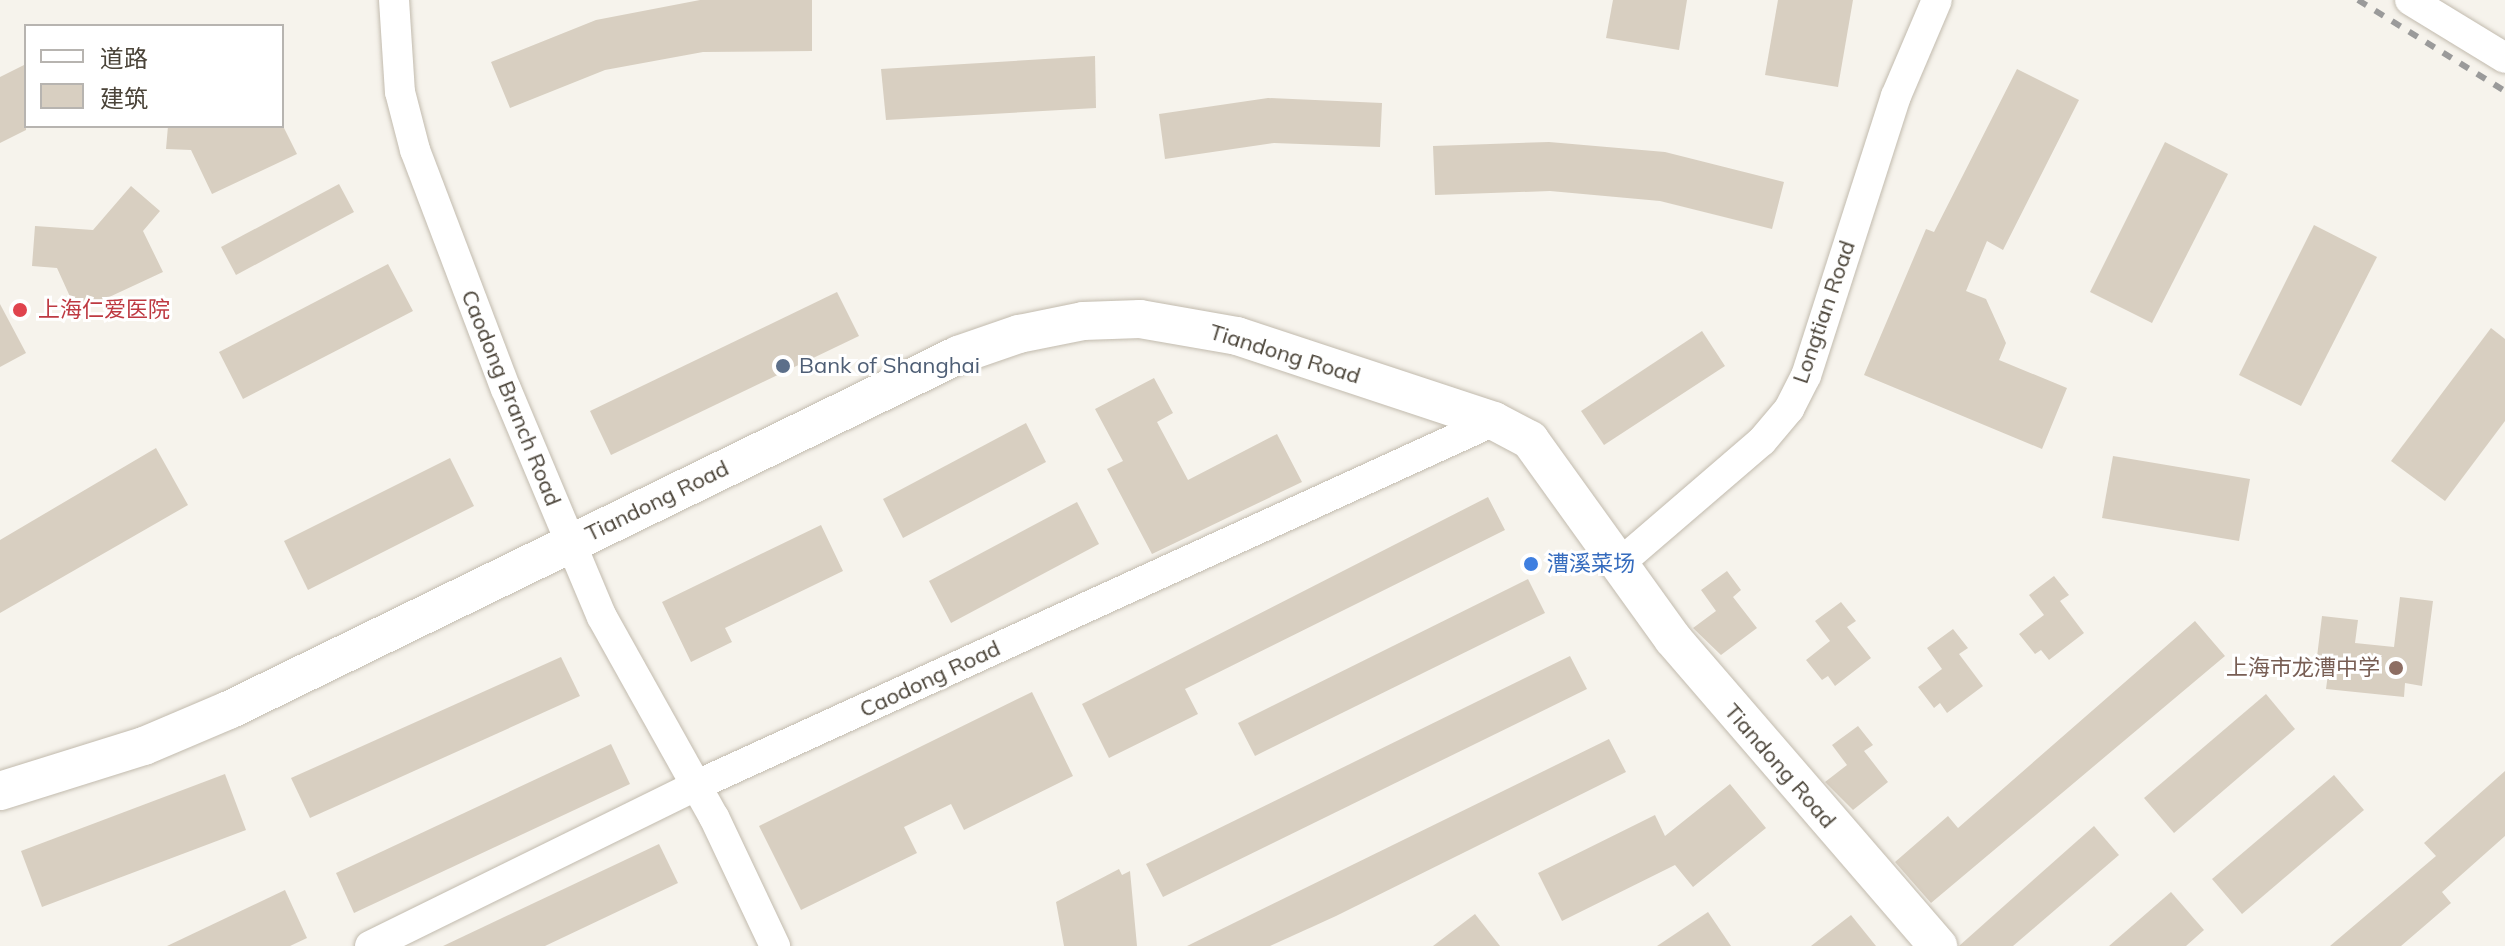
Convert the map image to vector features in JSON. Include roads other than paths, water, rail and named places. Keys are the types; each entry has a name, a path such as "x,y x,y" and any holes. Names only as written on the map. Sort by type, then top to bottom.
{"street":[{"name":"Caodong Branch Road","path":"394,0 400,92 415,150 570,544 602,617 695,786 775,946"},
{"name":"Longtian Road","path":"1620,563 1762,441 1789,409 1806,376 1896,96 1937,0"},
{"path":"2410,0 2505,58"},
{"name":"Tiandong Road","path":"0,791 144,746 229,710 958,355 1019,334 1083,321 1140,319 1237,336 1494,421 1522,434 1542,452 1620,563 1735,716 1938,946"},
{"name":"Caodong Road","path":"370,946 695,786 1494,421"}],"railway":[{"path":"2358,0 2505,91"}],"place":[{"name":"上海仁爱医院","path":"20,310"},
{"name":"Bank of Shanghai","path":"783,366"},
{"name":"漕溪菜场","path":"1531,564"},
{"name":"上海市龙漕中学","path":"2396,668"}]}
